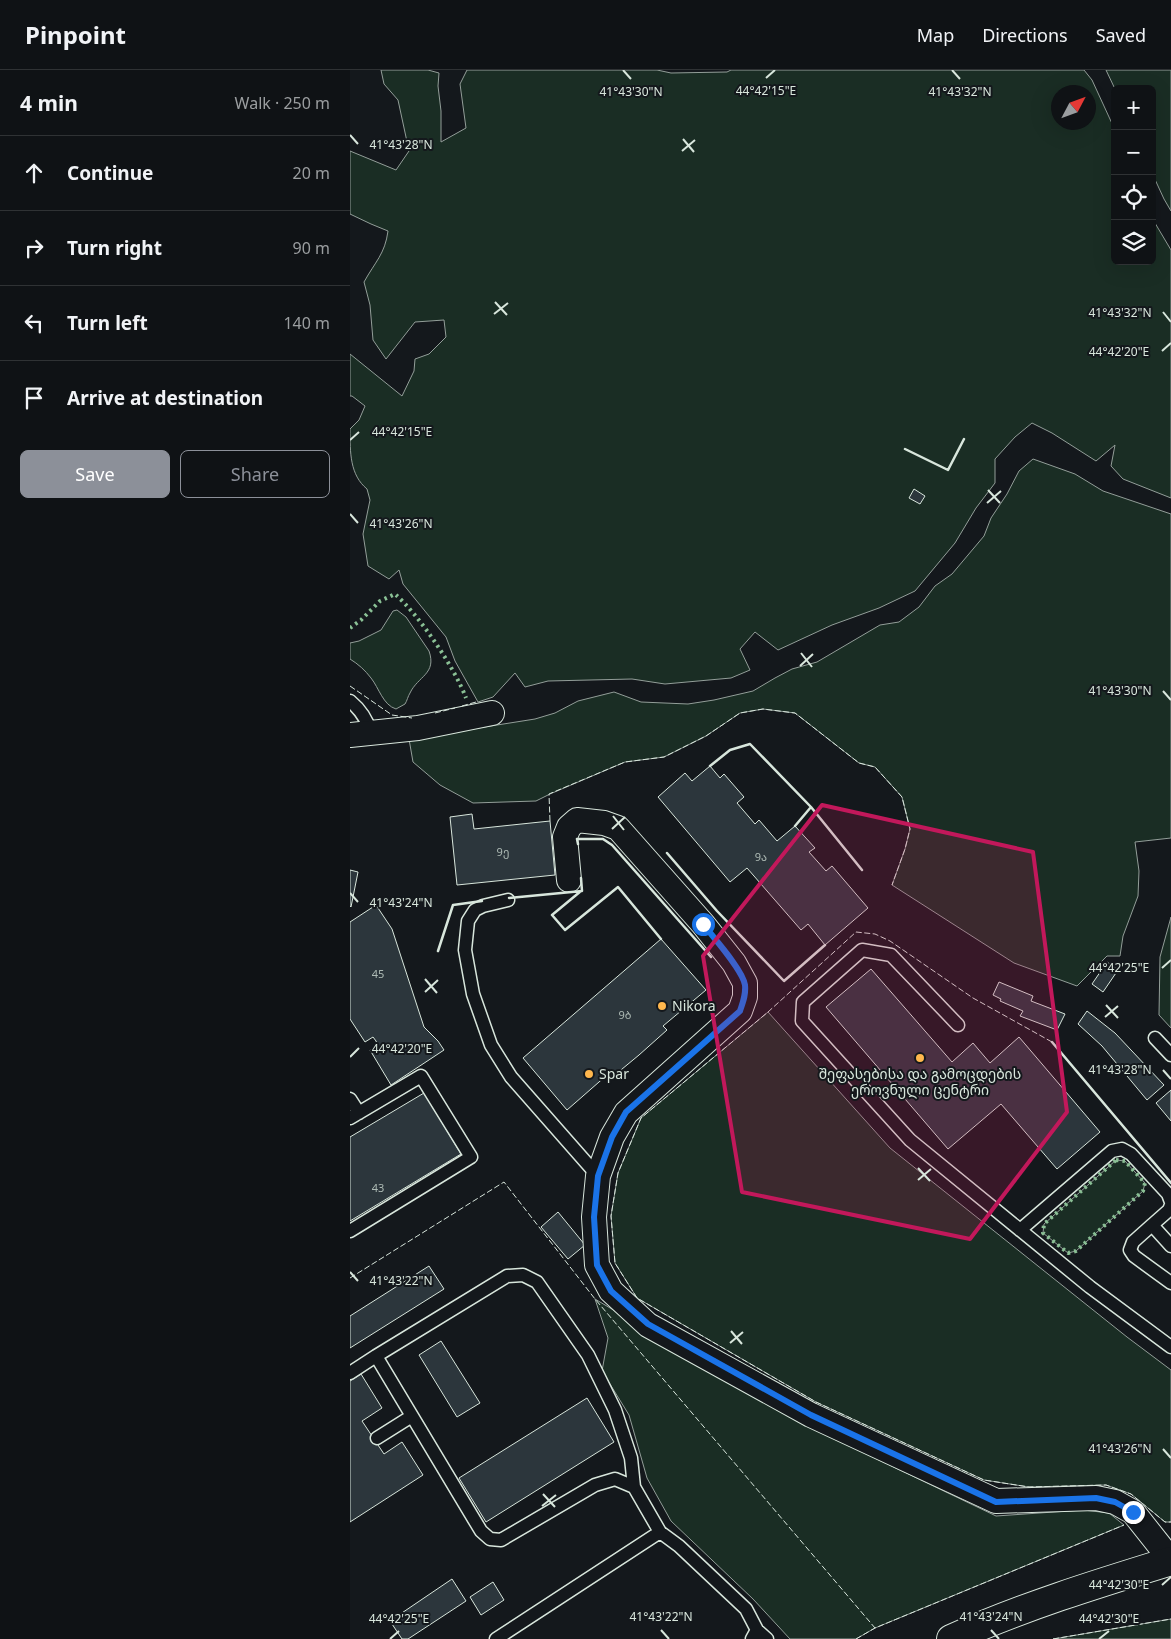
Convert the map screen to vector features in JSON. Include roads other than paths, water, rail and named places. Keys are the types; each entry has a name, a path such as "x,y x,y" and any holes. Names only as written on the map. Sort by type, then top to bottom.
{"street":[{"path":"361,734 418,728 492,713"},
{"path":"569,880 565,837 570,827 578,820 604,823 618,828 703,924 734,964 745,982 745,996 740,1011 626,1112 612,1137 598,1176 594,1217 597,1265 611,1291 648,1324 811,1415 996,1502 1096,1498 1115,1502 1133,1512 1171,1560 995,1619 951,1639"}],"lane":[{"path":"350,701 358,707 368,720 361,734"},
{"path":"508,900 483,906 476,910 468,922 465,950 473,994 491,1045 511,1077 598,1176"},
{"path":"958,1025 891,955 862,950 803,1002 802,1021 910,1140 1090,1287 1171,1347"},
{"path":"1156,1038 1171,1055"},
{"path":"350,1099 355,1116 421,1076 471,1157 350,1231"},
{"path":"1020,1230 1112,1151 1122,1149 1131,1154 1168,1194 1171,1204 1169,1210 1133,1242 1130,1250 1134,1256 1171,1283"},
{"path":"1152,1225 1171,1246"},
{"path":"350,1372 507,1276 523,1275 537,1282 588,1355 615,1410 631,1458 634,1487 660,1532 679,1546 746,1609 754,1634 767,1639"},
{"path":"376,1356 481,1531 490,1539 502,1540 595,1485 615,1479 634,1487"},
{"path":"377,1438 412,1416"},
{"path":"496,1639 660,1532"}],"place":[{"name":"Nikora","path":"662,1006"},
{"name":"შეფასებისა და გამოცდების ეროვნული ცენტრი","path":"920,1058"},
{"name":"Spar","path":"589,1074"}]}
